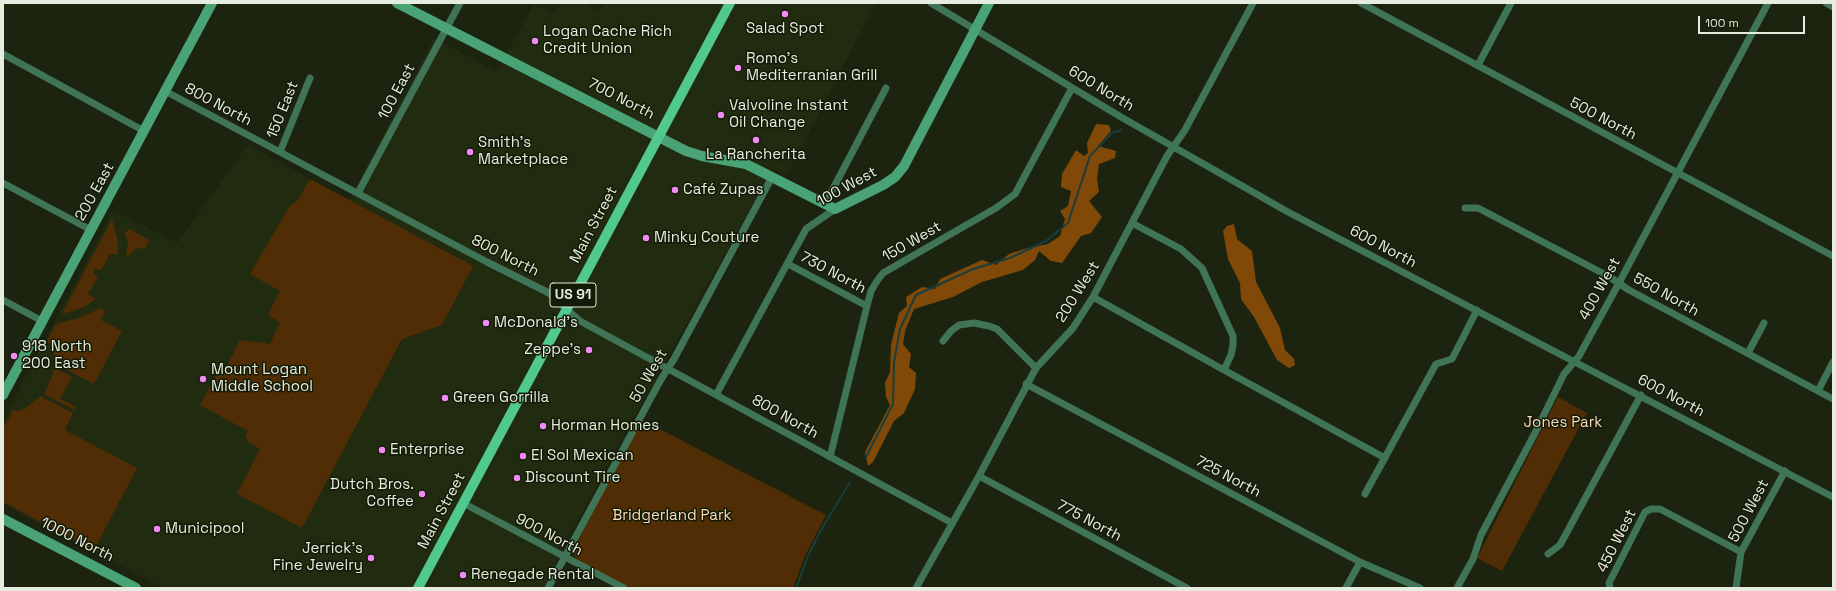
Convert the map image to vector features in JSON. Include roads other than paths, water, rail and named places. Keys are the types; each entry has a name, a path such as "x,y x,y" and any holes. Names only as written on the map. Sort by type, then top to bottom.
{"main road":[{"name":"Main Street","path":"418,588 730,3"}],"street":[{"name":"200 East","path":"3,395 212,3"},
{"name":"700 North","path":"397,3 686,151 702,156 746,164 835,209"},
{"name":"100 East","path":"358,194 460,3"},
{"name":"600 North","path":"931,3 975,28 1072,88 1288,212 1641,395 1833,497"},
{"name":"100 West","path":"716,395 806,229 835,209 883,185 895,177 904,166 989,3"},
{"name":"200 West","path":"916,588 979,476 1026,384 1036,368 1073,328 1093,297 1173,147 1185,130 1253,3"},
{"name":"500 North","path":"1361,3 1677,174 1833,256"},
{"path":"1478,66 1511,3"},
{"name":"400 West","path":"1457,588 1473,559 1481,535 1535,433 1564,374 1574,361 1619,283 1768,3"},
{"path":"1826,3 1833,7"},
{"path":"3,54 144,131"},
{"name":"150 East","path":"280,152 310,78"},
{"path":"825,204 886,88"},
{"name":"150 West","path":"830,456 871,291 883,274 996,208 1015,194 1072,88"},
{"name":"800 North","path":"165,91 358,194 549,293 567,307 580,321 952,523"},
{"name":"50 West","path":"548,588 772,177"},
{"path":"3,183 91,230"},
{"name":"550 North","path":"1465,208 1478,208 1608,276 1629,290 1833,398"},
{"path":"1132,223 1181,249 1202,268 1232,336 1233,345 1231,355 1224,370"},
{"name":"730 North","path":"788,264 867,306"},
{"path":"1093,297 1385,458"},
{"path":"3,300 42,320"},
{"path":"1365,494 1436,364 1452,359 1477,310"},
{"path":"943,341 951,331 959,325 974,323 989,326 997,329 1036,368"},
{"path":"1748,353 1764,323"},
{"path":"1818,390 1833,362"},
{"name":"725 North","path":"1026,384 1360,562 1420,588"},
{"path":"1548,554 1560,545 1641,395"},
{"name":"500 West","path":"1736,588 1742,552 1785,472"},
{"name":"775 North","path":"979,476 1185,587"},
{"name":"900 North","path":"463,503 564,558 624,588"},
{"name":"450 West","path":"1610,588 1609,583 1644,512 1651,508 1660,510 1742,552"},
{"name":"1000 North","path":"3,519 136,588"},
{"path":"1346,588 1360,562"}],"waterway":[{"path":"866,457 893,404 894,362 900,329 916,295 973,269 1010,258 1046,241 1068,223 1090,156 1112,133 1121,130"},
{"path":"796,588 808,556 821,530 850,482"}],"place":[{"name":"Salad Spot","path":"785,14"},
{"name":"Logan Cache Rich Credit Union","path":"535,41"},
{"name":"Romo's Mediterranian Grill","path":"738,68"},
{"name":"Valvoline Instant Oil Change","path":"721,115"},
{"name":"La Rancherita","path":"756,140"},
{"name":"Smith's Marketplace","path":"470,152"},
{"name":"Café Zupas","path":"675,190"},
{"name":"Minky Couture","path":"646,238"},
{"name":"McDonald's","path":"486,323"},
{"name":"Zeppe's","path":"589,350"},
{"name":"918 North 200 East","path":"14,356"},
{"name":"Mount Logan Middle School","path":"203,379"},
{"name":"Green Gorrilla","path":"445,398"},
{"name":"Horman Homes","path":"543,426"},
{"name":"Enterprise","path":"382,450"},
{"name":"El Sol Mexican","path":"523,456"},
{"name":"Discount Tire","path":"517,478"},
{"name":"Dutch Bros. Coffee","path":"422,494"},
{"name":"Municipool","path":"157,529"},
{"name":"Jerrick's Fine Jewelry","path":"371,558"},
{"name":"Renegade Rental","path":"463,575"}],"park label":[{"name":"Jones Park","path":"1563,423"},
{"name":"Bridgerland Park","path":"672,516"}]}
